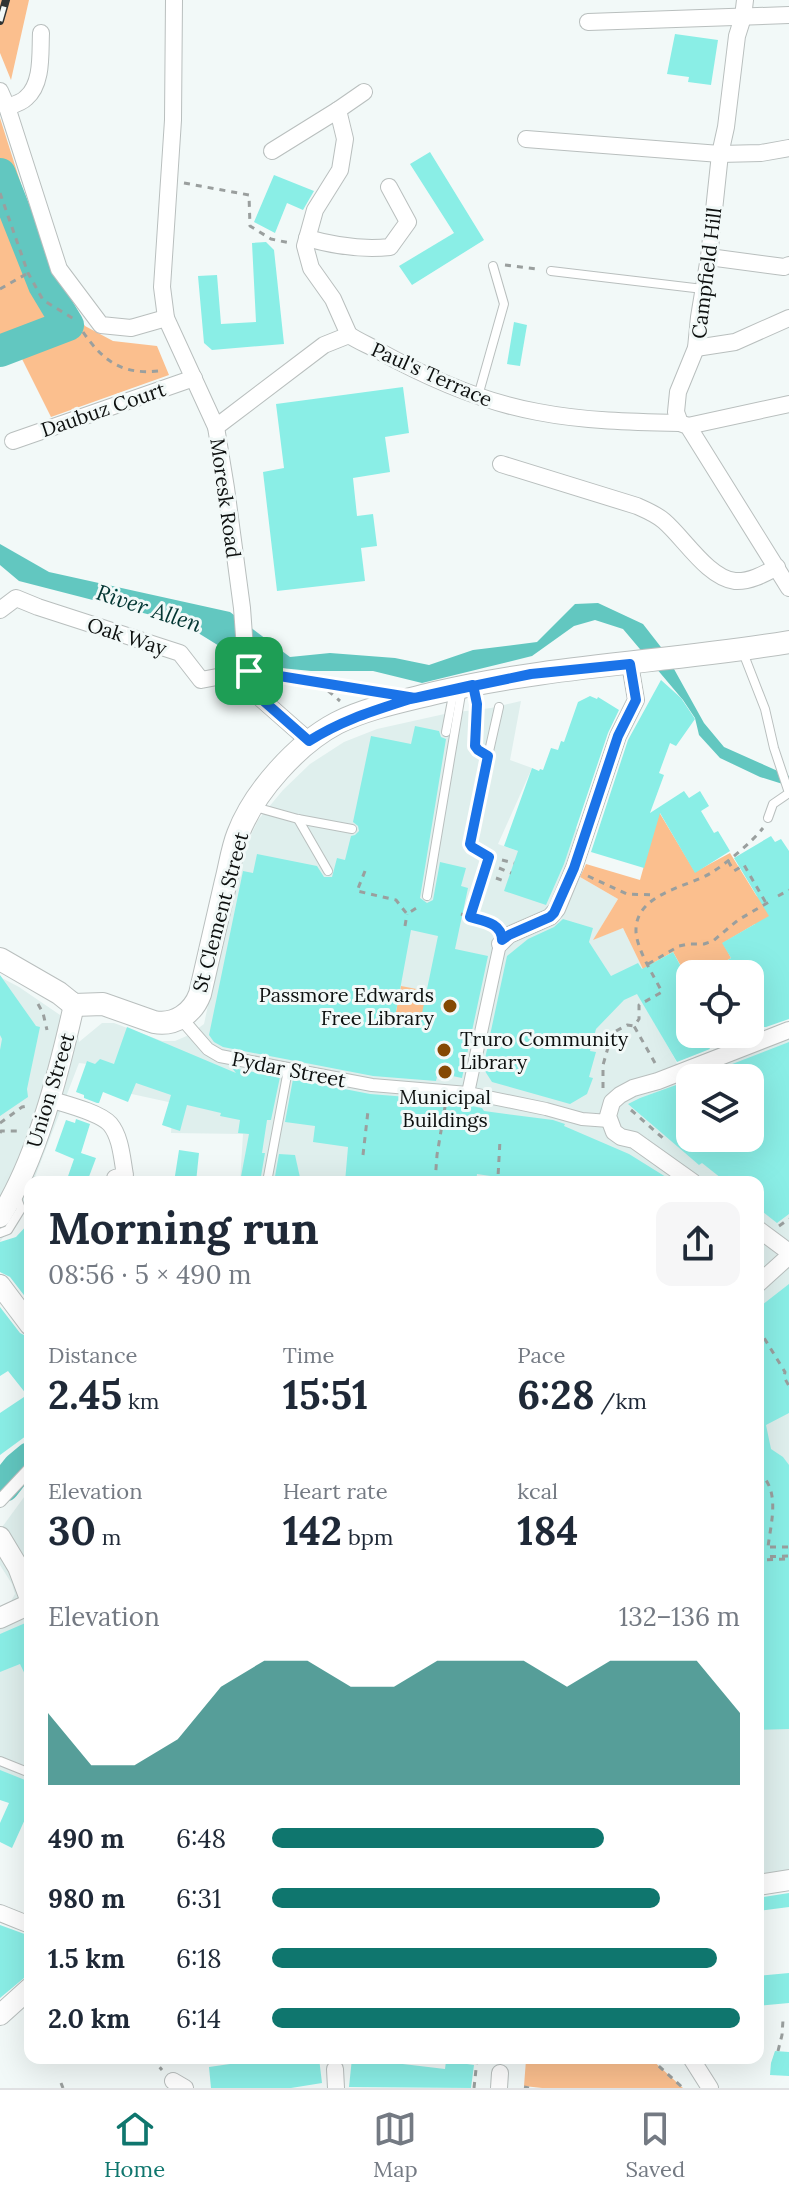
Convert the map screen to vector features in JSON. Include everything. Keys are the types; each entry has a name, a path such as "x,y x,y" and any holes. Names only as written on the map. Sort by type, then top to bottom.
{"main road":[{"name":"St Clement Street","path":"181,1018 194,1006 200,994 238,835 253,806 283,766 309,741 338,723 410,699 531,674 789,642"},
{"path":"0,959 74,1005 103,1004 162,1023 181,1018"}],"street":[{"name":"Moresk Road","path":"174,0 173,120 162,287 166,318 216,427 248,667 258,696 309,741"},
{"path":"588,22 744,8 789,15"},
{"name":"Campfield Hill","path":"684,424 676,412 678,392 696,348 720,154 744,8"},
{"path":"7,107 25,100 35,87 41,33"},
{"path":"0,91 59,269 101,325 131,328 166,318"},
{"path":"272,151 364,92"},
{"path":"338,110 345,139 340,170 315,210 306,242 311,268 333,299 349,335"},
{"path":"526,139 720,154 761,153 789,148"},
{"path":"306,242 368,249 390,247 408,222 389,187"},
{"path":"709,257 784,267 789,265"},
{"path":"696,348 735,342 789,318"},
{"name":"Paul's Terrace","path":"216,427 324,345 349,335 421,373 498,404 539,413 624,422 684,424 789,404"},
{"name":"Daubuz Court","path":"13,441 192,373"},
{"path":"684,424 789,588"},
{"path":"501,464 637,506 656,515 714,572 726,579 750,579 777,567"},
{"name":"Oak Way","path":"0,610 16,598 180,653 201,680 248,667"},
{"path":"468,1093 501,942 509,935 550,917 557,909 618,736 636,700 630,664"},
{"name":"Union Street","path":"0,1217 22,1177 49,1099 74,1005"},
{"name":"Pydar Street","path":"181,1018 213,1053 220,1056 372,1085 468,1093 582,1119 609,1114"},
{"path":"685,1176 634,1140 614,1132 609,1114 615,1098 625,1091 789,1030"},
{"path":"49,1099 95,1115 110,1124 127,1176"},
{"path":"764,1234 789,1254 764,1278"},
{"path":"0,1285 24,1317"},
{"path":"0,1501 24,1475"},
{"path":"0,1537 18,1567 24,1584"},
{"path":"0,1618 24,1605"},
{"path":"764,1884 789,1880"},
{"path":"0,1913 24,1923"},
{"path":"0,2015 24,1993"},
{"path":"695,2064 710,2088"},
{"path":"335,2069 336,2088"}],"lane":[{"path":"478,396 504,304 497,265"},
{"path":"551,271 704,289"},
{"path":"741,650 765,709 788,792 773,804 768,818"},
{"path":"446,732 463,687"},
{"path":"463,687 477,704 475,746 488,756"},
{"path":"424,900 463,687"},
{"path":"485,871 489,857 472,847 469,840 499,707"},
{"path":"253,806 298,819 352,829"},
{"path":"298,819 328,871"},
{"path":"268,1176 288,1070"},
{"path":"0,1233 8,1230 21,1209 14,1192"},
{"path":"0,1761 24,1771"}],"path":[{"path":"169,180 249,195 250,226 271,239 306,242"},
{"path":"0,193 28,273 43,300 73,318 97,351 116,366 146,373 192,373"},
{"path":"497,265 551,271"},
{"path":"0,289 28,273"},
{"path":"248,667 374,692"},
{"path":"634,1026 639,1019 639,1005 662,992 636,929 644,910 659,896 703,878 727,861 754,839 768,818"},
{"path":"507,882 495,878 502,859 514,863"},
{"path":"648,964 679,946 713,941 738,920 768,902 744,865 734,871 727,861"},
{"path":"499,868 511,873"},
{"path":"574,868 627,894 659,896"},
{"path":"365,871 357,891 396,900 407,914"},
{"path":"470,917 485,871"},
{"path":"778,896 789,890"},
{"path":"405,926 407,914 424,900"},
{"path":"461,914 498,927 502,932 501,942"},
{"path":"34,998 43,1013 48,1037"},
{"path":"609,1114 603,1072 611,1039 613,1033 624,1026 634,1026"},
{"path":"634,1026 664,1079"},
{"path":"435,1176 448,1091"},
{"path":"0,1123 11,1112 26,1106"},
{"path":"363,1155 368,1111"},
{"path":"0,1133 6,1130 24,1132"},
{"path":"498,1176 500,1140"},
{"path":"764,1338 785,1372 789,1386"},
{"path":"764,1477 773,1494 768,1547"},
{"path":"764,1547 789,1547"},
{"path":"764,1558 788,1556 788,1559 764,1559"},
{"path":"778,2051 783,2020"},
{"path":"657,2064 683,2088"},
{"path":"61,2083 63,2088"}],"shaded area":[{"path":"0,0 29,0 11,80 0,53"},
{"path":"0,118 47,266 85,326 113,341 157,346 169,375 51,417 20,355 0,364"},
{"path":"521,701 510,760 532,768 498,844 518,851 532,813 578,829 551,907 562,911 580,877 618,899 594,939 623,928 659,1000 646,1008 677,1064 676,1152 764,1152 764,1064 712,1064 742,1048 764,1048 764,1038 789,1027 789,1880 764,1884 764,1176 240,1176 243,1134 171,1133 173,1103 104,1088 110,1067 79,1063 35,1176 24,1176 24,1206 0,1242 0,977 63,1017 78,1035 79,1042 102,1023 114,1023 162,1041 175,1041 189,1035 204,1024 239,861 258,820 310,764 344,742 377,729"},
{"path":"659,812 695,872 730,853 756,895 785,928 755,924 723,943 731,958 728,960 678,960 673,952 655,962 658,1000 623,928 593,940 618,899 580,877 586,864 640,880"},
{"path":"401,986 427,991 421,1023 395,1017"},
{"path":"24,1497 24,1783 0,1773 0,1609 10,1603 15,1594 0,1565 0,1530"},
{"path":"526,2064 657,2064 683,2088 542,2088 524,2086"}],"water":[{"name":"River Allen","path":"0,544 49,572 230,612 290,657 330,653 395,658 429,665 473,650 537,642 575,604 598,603 643,624 664,651 704,723 724,747 789,776 789,786 760,777 720,758 699,735 695,718 683,700 623,629 595,620 574,626 532,656 422,683 373,671 311,671 271,667 237,657 182,623 19,581 0,565"}],"building":[{"path":"675,34 718,40 711,85 688,82 689,77 667,74"},
{"path":"430,152 484,240 412,285 399,266 454,233 410,164"},
{"path":"274,175 314,191 303,210 287,203 275,233 254,222"},
{"path":"266,242 274,250 284,344 212,350 204,343 198,276 217,275 221,324 256,322 252,243"},
{"path":"514,322 527,325 520,366 507,364"},
{"path":"403,387 409,433 385,437 390,472 353,478 357,516 373,514 377,546 361,548 365,581 277,591 263,472 284,468 276,404"},
{"path":"661,680 681,698 695,719 676,746 670,743 659,773 664,775 650,813 684,791 689,798 700,791 709,806 701,811 730,851 695,873 660,813 644,868 591,852 628,740"},
{"path":"590,696 598,697 619,710 608,733 564,864 546,905 504,891 518,851 504,846 532,768 543,770 551,748 558,750 561,741 564,742 578,702"},
{"path":"415,726 439,731 441,737 446,739 420,898 427,903 433,900 440,862 466,868 461,886 468,888 455,949 488,956 462,1078 438,1073 436,1081 373,1076 223,1047 214,1042 209,1035 243,871 253,873 257,854 317,866 324,877 332,877 337,858 345,860 351,836 359,831 353,822 371,736 411,744","holes":["411,930 438,936 420,1023 395,1017"]},
{"path":"771,836 775,842 781,839 789,851 789,1019 766,1027 764,960 728,960 731,958 722,943 769,916 734,858"},
{"path":"563,919 593,928 589,942 611,976 638,963 642,969 673,952 677,960 676,1048 710,1049 677,1062 637,994 624,1000 596,1029 590,1051 596,1052 589,1077 593,1078 587,1094 570,1104 492,1082 483,1068 507,956 528,939 554,927"},
{"path":"0,975 36,1026 40,1027 28,1097 0,1116 2,1039"},
{"path":"127,1027 236,1073 232,1068 280,1077 271,1120 267,1120 261,1176 241,1176 249,1134 238,1133 240,1120 187,1105 180,1131 162,1125 171,1095 136,1083 128,1102 103,1092 97,1103 76,1092 87,1061 95,1064 100,1059 114,1064"},
{"path":"789,1042 789,1214 777,1223 764,1213 764,1176 718,1176 702,1163 699,1165 684,1152 764,1152 764,1064 732,1064"},
{"path":"293,1079 370,1094 432,1099 482,1108 484,1111 553,1120 629,1154 664,1176 346,1176 348,1147 313,1142 315,1126 285,1122"},
{"path":"676,1085 676,1145 628,1104"},
{"path":"76,1119 90,1124 81,1153 96,1158 89,1176 68,1176 74,1159 55,1151 66,1120 75,1123"},
{"path":"179,1150 199,1153 197,1176 175,1176"},
{"path":"279,1154 295,1155 300,1176 275,1176"},
{"path":"24,1228 24,1295 10,1277 0,1272 0,1242 16,1237"},
{"path":"789,1284 789,1413 766,1425 771,1449 789,1465 789,1729 764,1730 764,1303"},
{"path":"0,1307 24,1335 24,1391 8,1371 0,1376"},
{"path":"24,1397 24,1437 0,1455 0,1413"},
{"path":"24,1624 24,1672 20,1664 0,1672 0,1634"},
{"path":"0,1770 24,1780 24,1821 12,1848 0,1842 0,1823 9,1803 0,1800"},
{"path":"789,1893 789,1907 764,1910 764,1897"},
{"path":"0,1925 24,1934 24,1978 0,1998"},
{"path":"789,1973 789,2003 764,2005 764,1975"},
{"path":"775,2051 789,2052 789,2076 770,2075"},
{"path":"230,2064 320,2064 322,2083 291,2088 211,2088 209,2067"},
{"path":"351,2064 403,2064 445,2069 446,2064 474,2065 471,2088 349,2087"}],"waterway":[{"path":"0,174 44,285 68,325 0,351"},
{"path":"4,1486 24,1463"}],"railway":[{"path":"0,21 6,0"}],"place":[{"name":"Passmore Edwards Free Library","path":"450,1006"},
{"name":"Truro Community Library","path":"444,1050"},
{"name":"Municipal Buildings","path":"445,1072"}],"route":[{"path":"249,671 258,696 309,741 356,716 410,699 415,698 454,689 473,685 477,704 474,742 478,750 488,756 469,840 472,847 489,857 470,917 498,927 502,940 554,913 574,868 618,736 635,704 630,664 531,674 473,685 415,698 249,671"}]}
